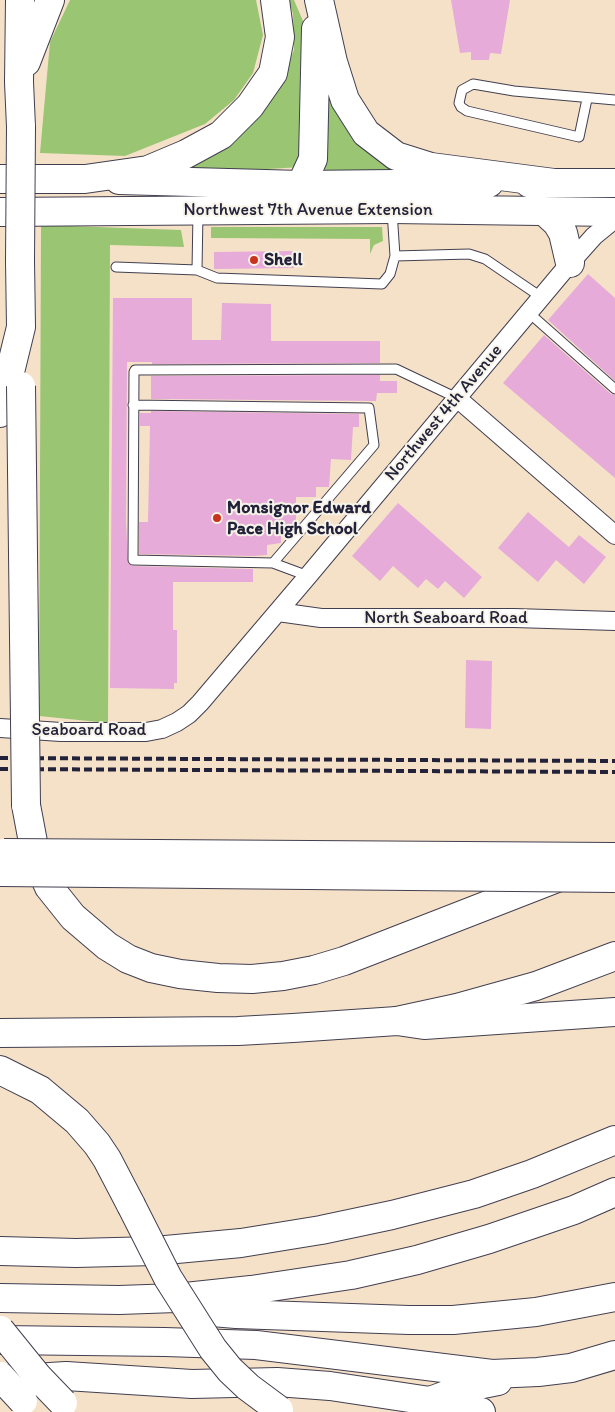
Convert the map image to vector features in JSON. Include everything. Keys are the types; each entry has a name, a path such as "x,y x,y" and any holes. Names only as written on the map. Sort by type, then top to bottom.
{"main road":[{"path":"20,0 20,261 26,805 36,858 49,886 61,904 106,946 150,968 218,978 252,979 283,976 344,961 517,892 615,858"},
{"path":"19,82 50,0"},
{"path":"0,179 85,179 148,170 186,154 221,135 250,106 273,73 280,37 275,0"},
{"path":"318,0 332,62 345,100 366,133 396,156 431,167 554,183"},
{"path":"265,210 301,185 313,159 314,55 318,0"},
{"name":"Northwest 7th Avenue Extension","path":"85,179 301,185 615,183"},
{"name":"Northwest 7th Avenue Extension","path":"0,212 392,210 615,212"},
{"path":"544,211 557,223 564,233 570,263"},
{"path":"0,413 21,327"},
{"path":"0,853 615,858"},
{"path":"0,872 615,878"},
{"path":"0,1032 247,1030 397,1021 457,1008 521,990 615,956"},
{"path":"397,1021 424,1025 615,1012"},
{"path":"0,1070 40,1090 77,1121 97,1144 107,1159 168,1278 213,1349 242,1382 280,1411"},
{"path":"586,1152 615,1125"},
{"path":"0,1251 76,1253 156,1251 241,1243 322,1230 392,1216 474,1194 532,1174 615,1140"},
{"path":"0,1298 153,1299 260,1289 376,1270 489,1239 574,1210 615,1192"},
{"path":"153,1299 228,1314 432,1321 466,1320 536,1312 615,1297"},
{"path":"0,1330 38,1377 68,1408"},
{"path":"0,1340 256,1345 492,1374 571,1368 615,1355"},
{"path":"430,1401 468,1387 538,1372"},
{"path":"0,1378 66,1376 192,1384 276,1382 330,1386 430,1401 481,1412"},
{"path":"0,1378 29,1407"}],"street":[{"name":"Northwest 4th Avenue","path":"278,612 570,263 594,236 615,219"},
{"path":"457,398 615,535"},
{"name":"North Seaboard Road","path":"278,612 321,618 615,620"},
{"name":"Seaboard Road","path":"0,728 60,732 146,732 162,729 177,722 200,703 278,612"}],"lane":[{"path":"587,99 579,137 467,111 459,103 462,90 473,84 514,91 615,100"},
{"path":"196,270 198,210"},
{"path":"116,267 196,270 217,278 382,284 390,274 395,256 392,210"},
{"path":"395,256 469,254 485,259 541,297"},
{"path":"528,312 615,389"},
{"path":"308,576 273,563 133,560 134,372 137,369 396,368 457,398"},
{"path":"134,405 369,408 374,445 273,563"}],"green space":[{"path":"70,0 256,0 263,35 253,73 234,100 205,124 125,156 40,153 50,42"},
{"path":"289,0 294,0 306,28 301,167 172,175 235,141 278,89 294,50 293,14"},
{"path":"324,64 391,165 394,173 325,170"},
{"path":"41,225 181,230 184,247 110,245 108,723 39,716"},
{"path":"211,227 382,227 383,241 374,245 370,254 370,239 211,238"}],"building":[{"path":"451,0 510,0 501,54 490,53 489,60 471,60 471,52 460,53"},
{"name":"Shell","path":"294,251 294,268 214,269 214,252"},
{"path":"588,274 615,298 615,381 548,320"},
{"path":"113,298 192,298 192,340 221,340 222,303 271,304 271,341 380,341 380,363 152,364 152,362 127,362 126,522 128,563 133,566 253,569 253,582 173,582 173,630 177,630 177,683 174,683 174,689 110,688"},
{"path":"544,335 611,394 615,395 615,478 503,383"},
{"path":"380,375 380,381 397,381 397,393 377,393 376,401 151,399 151,376"},
{"path":"151,411 359,414 359,427 353,427 351,460 331,459 329,487 316,487 316,497 296,497 296,527 294,529 281,529 281,543 267,545 267,555 139,554 139,522 148,522 150,426 140,426 140,413 151,413"},
{"path":"398,503 482,577 464,598 445,581 438,589 426,579 418,588 393,566 380,581 352,556"},
{"path":"528,512 569,547 579,535 606,557 584,584 556,560 538,582 498,548"},
{"path":"466,660 492,661 491,729 465,728"}],"railway":[{"path":"0,758 615,761"},
{"path":"0,769 615,772"}],"place":[{"name":"Shell","path":"254,260"},
{"name":"Monsignor Edward Pace High School","path":"217,518"}]}
